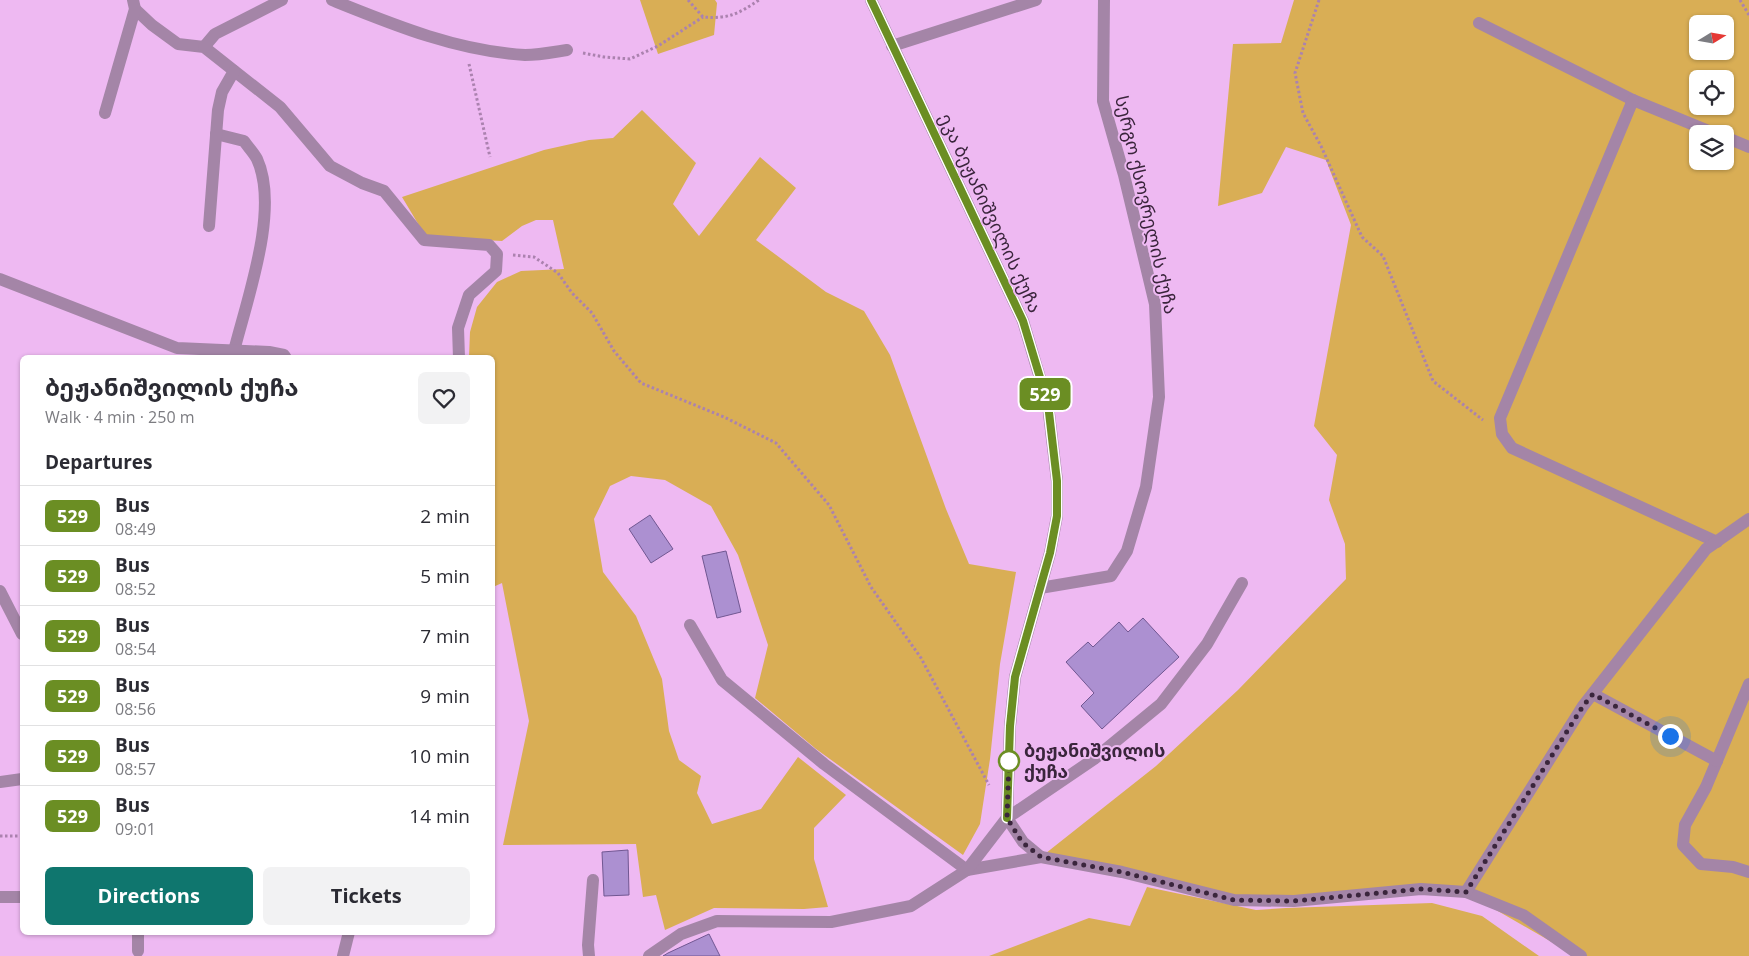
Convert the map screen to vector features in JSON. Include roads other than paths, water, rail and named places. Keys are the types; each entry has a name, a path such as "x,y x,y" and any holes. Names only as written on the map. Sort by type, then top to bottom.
{"street":[{"path":"204,47 215,34 282,0"},
{"path":"332,0 405,30 466,47 526,55 567,50"},
{"name":"ეკა ბეჟანიშვილის ქუჩა","path":"871,0 1023,321 1048,404 1057,481 1057,516 1050,553 1015,677 1010,726 1007,818"},
{"path":"892,46 1036,0"},
{"name":"სერგო ქსოვრელის ქუჩა","path":"1040,588 1111,576 1127,551 1146,488 1159,397 1154,304 1124,174 1103,100 1104,0"},
{"path":"134,5 152,25 178,44 204,47 280,107 330,166 362,183 384,191 424,240 489,246 497,254 496,271 469,295 458,328 459,355"},
{"path":"105,113 134,5"},
{"path":"1479,23 1633,100 1694,125"},
{"path":"209,226 218,110 222,92 234,71"},
{"path":"1633,100 1500,418 1502,434 1512,448 1717,542"},
{"path":"216,134 244,141 257,158 263,176 266,196 263,241 234,351"},
{"path":"1734,141 1749,147"},
{"path":"0,279 178,353 234,351 269,352 284,355"},
{"path":"1466,892 1583,706 1706,549 1749,519"},
{"path":"648,956 680,934 717,921 831,922 911,906 966,870 1007,818 1094,759 1160,704 1207,644 1242,583"},
{"path":"0,591 20,630"},
{"path":"690,625 722,680 824,764 966,870 1041,857 1122,872 1234,900 1294,901 1421,889 1466,892 1523,915 1581,956"},
{"path":"1749,684 1706,787 1685,825 1683,846 1700,864 1733,867 1749,872"},
{"path":"1593,694 1717,761"},
{"path":"0,782 20,779"},
{"path":"1007,818 1022,842 1041,857"},
{"path":"589,956 592,880"},
{"path":"0,897 20,896"},
{"path":"138,935 138,951"},
{"path":"342,956 348,935"}],"place":[{"name":"ბეჟანიშვილის ქუჩა","path":"1009,761"}]}
